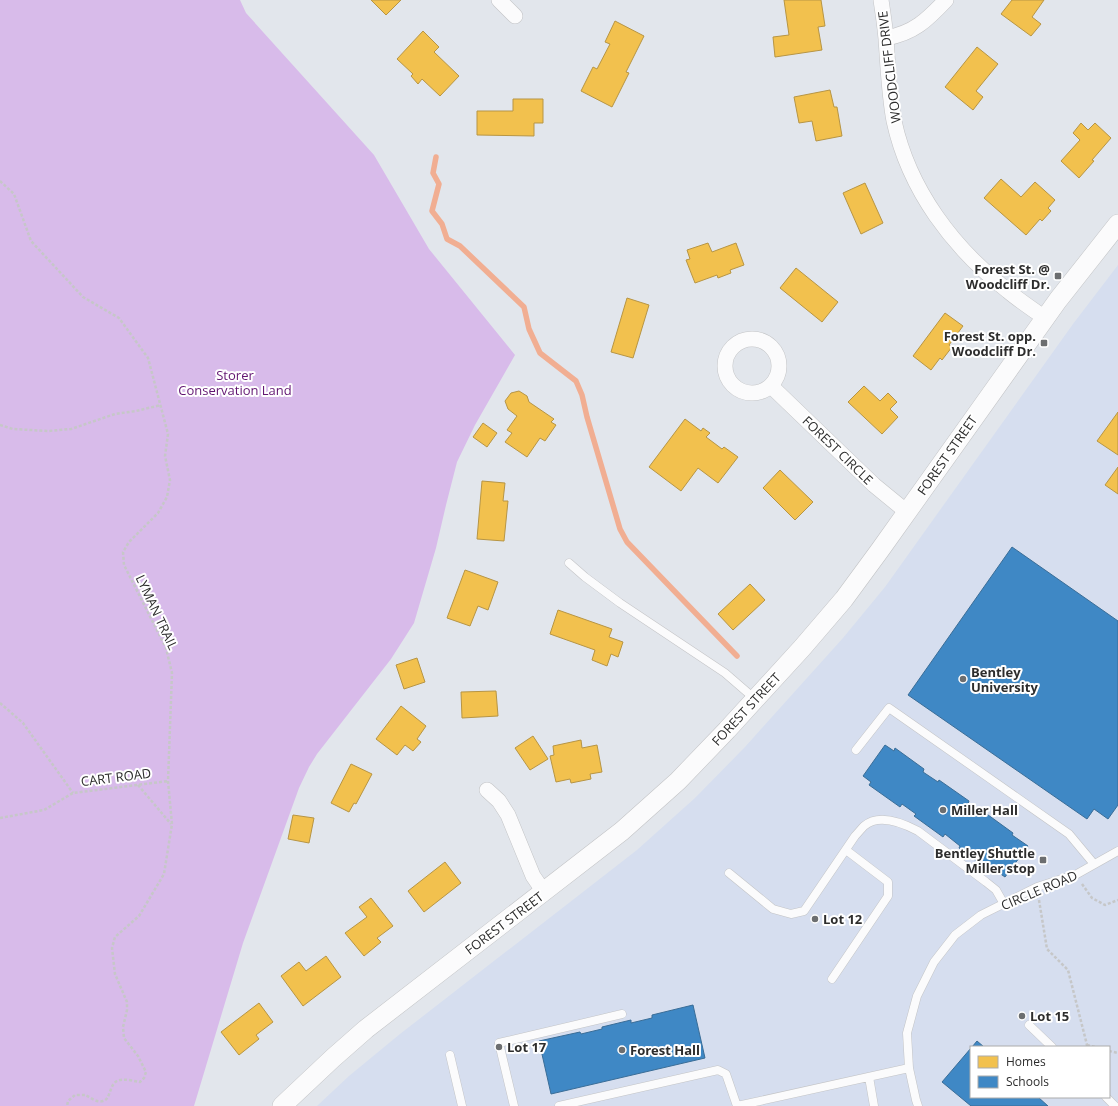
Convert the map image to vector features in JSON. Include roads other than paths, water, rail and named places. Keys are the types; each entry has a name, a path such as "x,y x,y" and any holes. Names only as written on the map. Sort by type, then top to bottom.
{"street":[{"path":"499,0 515,16"},
{"name":"WOODCLIFF DRIVE","path":"881,0 886,38 888,82 895,126 915,181 947,231 968,254 1008,291 1045,318"},
{"path":"886,38 898,36 919,25 946,0"},
{"name":"FOREST STREET","path":"282,1106 366,1029 616,836 661,797 703,756 755,700 844,599 876,557 1045,318 1118,224"},
{"name":"FOREST CIRCLE","path":"771,386 874,485 907,512"},
{"path":"487,790 499,801 508,815 530,870 544,892"}],"lane":[{"path":"569,563 601,590 725,673 755,700"},
{"path":"856,750 889,708 1069,834 1094,864"},
{"path":"729,873 773,909 791,914 804,911 855,836 865,825 878,820 892,821 906,824 918,831 996,890 1004,904"},
{"path":"832,979 888,896 888,882 846,850"},
{"name":"CIRCLE ROAD","path":"918,1106 909,1068 907,1033 917,996 934,962 955,935 981,915 1037,888 1077,874 1118,851"},
{"path":"514,1106 500,1043 622,1014"},
{"path":"1029,1025 1051,1046"},
{"path":"450,1055 462,1106"},
{"path":"559,1106 718,1070 726,1074 737,1106 755,1104 909,1068"},
{"path":"869,1077 874,1106"},
{"path":"1107,1098 1115,1106"}],"waterway":[{"path":"436,157 433,173 439,184 432,211 442,224 447,239 460,246 524,307 529,329 540,353 576,381 582,395 620,529 627,542 737,656"}],"place":[{"name":"Forest St. @ Woodcliff Dr.","path":"1058,276"},
{"name":"Forest St. opp. Woodcliff Dr.","path":"1044,343"},
{"name":"Bentley University","path":"963,679"},
{"name":"Miller Hall","path":"943,810"},
{"name":"Bentley Shuttle Miller stop","path":"1043,860"},
{"name":"Lot 12","path":"815,919"},
{"name":"Lot 15","path":"1022,1016"},
{"name":"Lot 17","path":"499,1047"},
{"name":"Forest Hall","path":"622,1050"}],"park label":[{"name":"Storer Conservation Land","path":"235,382"}]}
